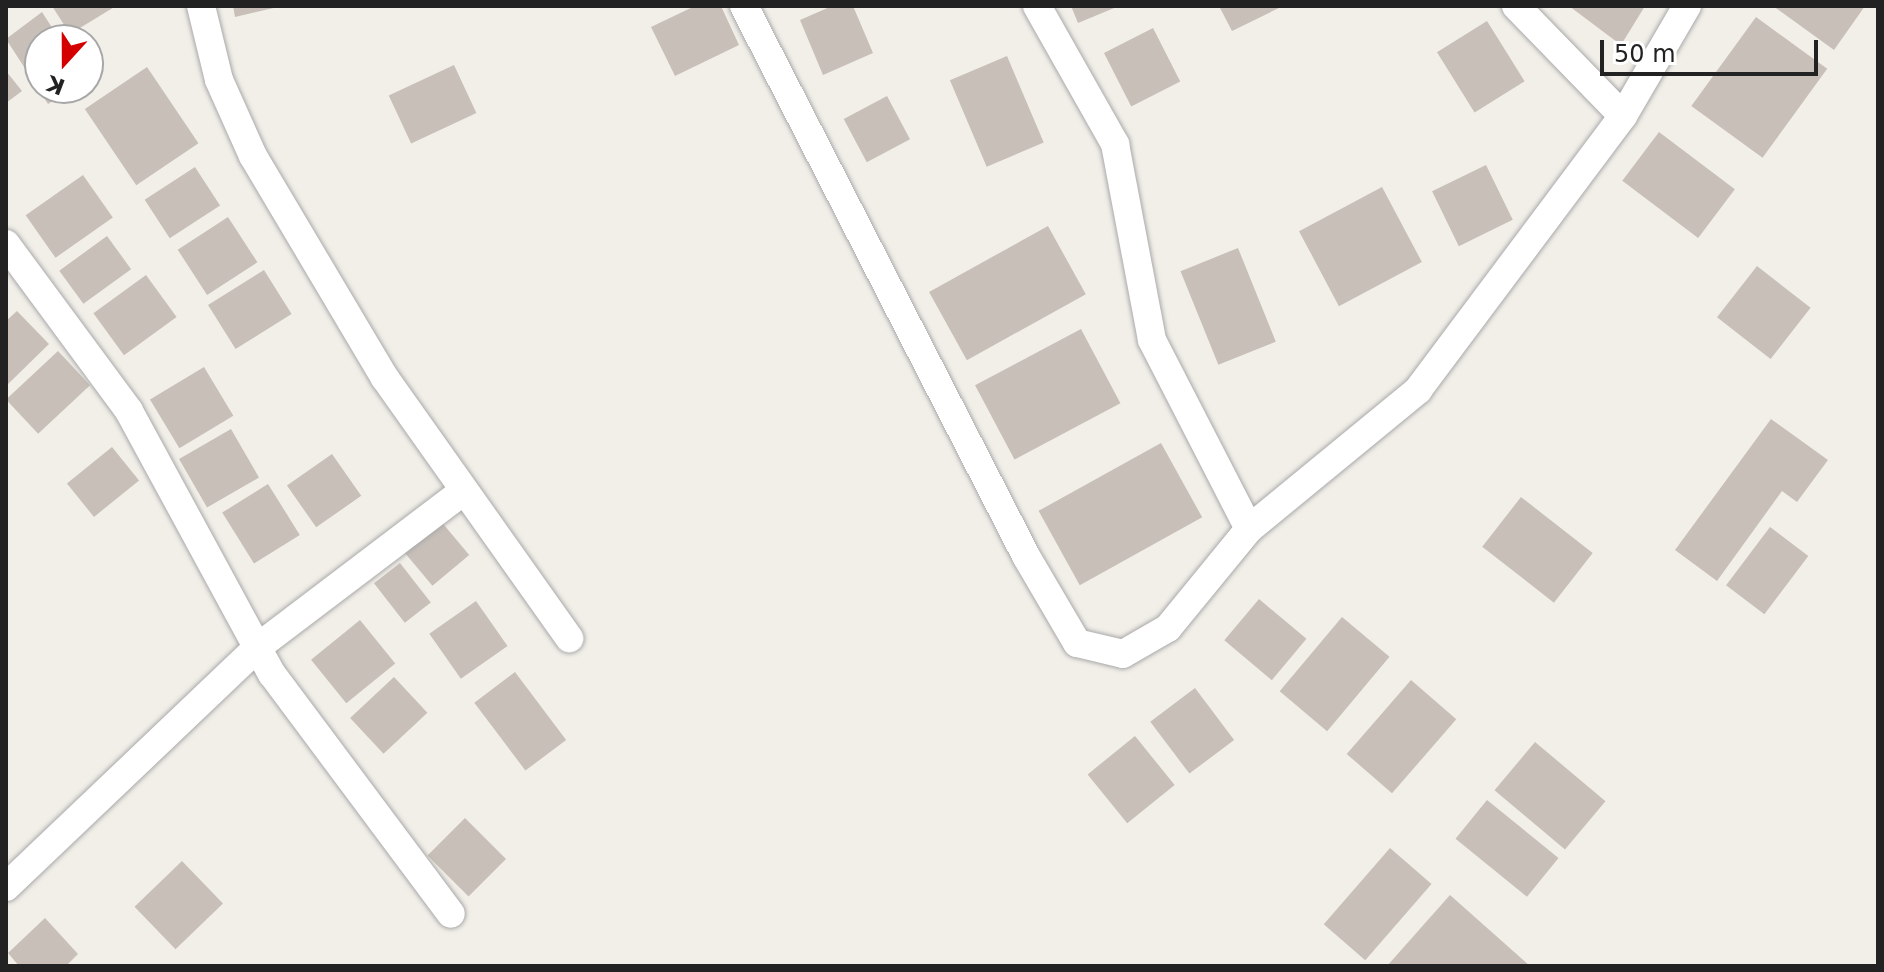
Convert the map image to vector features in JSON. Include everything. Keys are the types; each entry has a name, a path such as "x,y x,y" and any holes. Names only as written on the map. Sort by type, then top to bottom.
{"street":[{"path":"201,6 219,80 253,156 462,492 569,638"},
{"path":"744,6 1077,643 1123,654 1168,628 1249,529 1418,390 1623,116 1687,6"},
{"path":"1037,6 1115,144 1152,340 1249,529"},
{"path":"1516,6 1623,116"},
{"path":"6,244 129,411 258,647 451,914"},
{"path":"6,887 258,647 462,492"}],"building":[{"path":"52,6 116,6 86,24 64,24"},
{"path":"233,6 278,6 278,7 235,17"},
{"path":"695,6 721,6 739,45 675,76 651,27"},
{"path":"832,6 853,6 873,53 823,75 800,20"},
{"path":"1071,6 1119,6 1078,23"},
{"path":"1219,6 1283,6 1232,31"},
{"path":"1569,6 1645,6 1621,45"},
{"path":"1773,6 1865,6 1834,50"},
{"path":"42,12 50,24 26,24"},
{"path":"1756,17 1827,69 1763,158 1691,106"},
{"path":"1487,21 1525,81 1475,112 1437,52"},
{"path":"24,26 24,67 6,39"},
{"path":"1153,28 1180,81 1131,106 1104,53"},
{"path":"1007,56 1044,143 987,167 950,80"},
{"path":"454,65 476,113 411,143 389,95"},
{"path":"147,67 198,143 136,185 85,109 92,104 104,104 104,96"},
{"path":"6,71 22,91 6,103"},
{"path":"887,96 910,139 867,162 844,119"},
{"path":"1659,132 1735,189 1698,238 1622,181"},
{"path":"1486,165 1513,220 1459,246 1432,191"},
{"path":"195,167 220,206 170,238 145,200"},
{"path":"83,175 113,218 55,258 26,215"},
{"path":"1382,187 1422,262 1339,306 1299,231"},
{"path":"228,217 257,262 207,295 178,250"},
{"path":"1048,226 1086,294 967,360 929,292"},
{"path":"107,236 131,269 83,304 59,271"},
{"path":"1238,248 1276,342 1218,365 1181,271"},
{"path":"1757,266 1811,308 1771,359 1717,317"},
{"path":"264,270 292,314 236,349 208,305"},
{"path":"146,275 177,317 124,355 93,313"},
{"path":"17,311 49,344 6,386 6,321"},
{"path":"1081,329 1120,403 1014,460 975,385"},
{"path":"58,351 90,385 38,434 6,399"},
{"path":"204,367 233,416 179,448 150,399"},
{"path":"1771,419 1828,460 1797,502 1782,491 1717,581 1675,550"},
{"path":"231,429 259,477 207,507 179,459"},
{"path":"1161,443 1202,517 1080,585 1039,511"},
{"path":"112,447 139,480 94,517 67,484"},
{"path":"332,454 361,496 316,527 287,486"},
{"path":"268,484 300,535 254,563 222,513"},
{"path":"1521,497 1593,553 1554,603 1482,547"},
{"path":"439,519 469,555 432,586 402,550"},
{"path":"1770,527 1808,556 1764,614 1726,585"},
{"path":"400,563 431,602 405,623 374,583"},
{"path":"1259,599 1306,639 1272,680 1224,640"},
{"path":"476,601 508,646 461,679 429,634"},
{"path":"1342,617 1389,657 1327,731 1280,691"},
{"path":"360,620 395,664 346,703 311,660"},
{"path":"515,672 566,740 525,771 474,703"},
{"path":"394,677 427,713 384,754 350,718"},
{"path":"1411,680 1456,719 1392,793 1347,754"},
{"path":"1195,688 1234,740 1189,774 1150,722"},
{"path":"1135,736 1175,785 1127,823 1088,774"},
{"path":"1535,742 1605,801 1565,849 1495,790"},
{"path":"1487,800 1558,858 1527,897 1456,839"},
{"path":"465,818 506,859 469,896 428,855"},
{"path":"1390,848 1432,884 1365,960 1324,924"},
{"path":"182,861 223,903 176,949 135,907"},
{"path":"1450,895 1530,966 1387,966"},
{"path":"45,918 78,954 66,966 19,966 8,953"}]}
